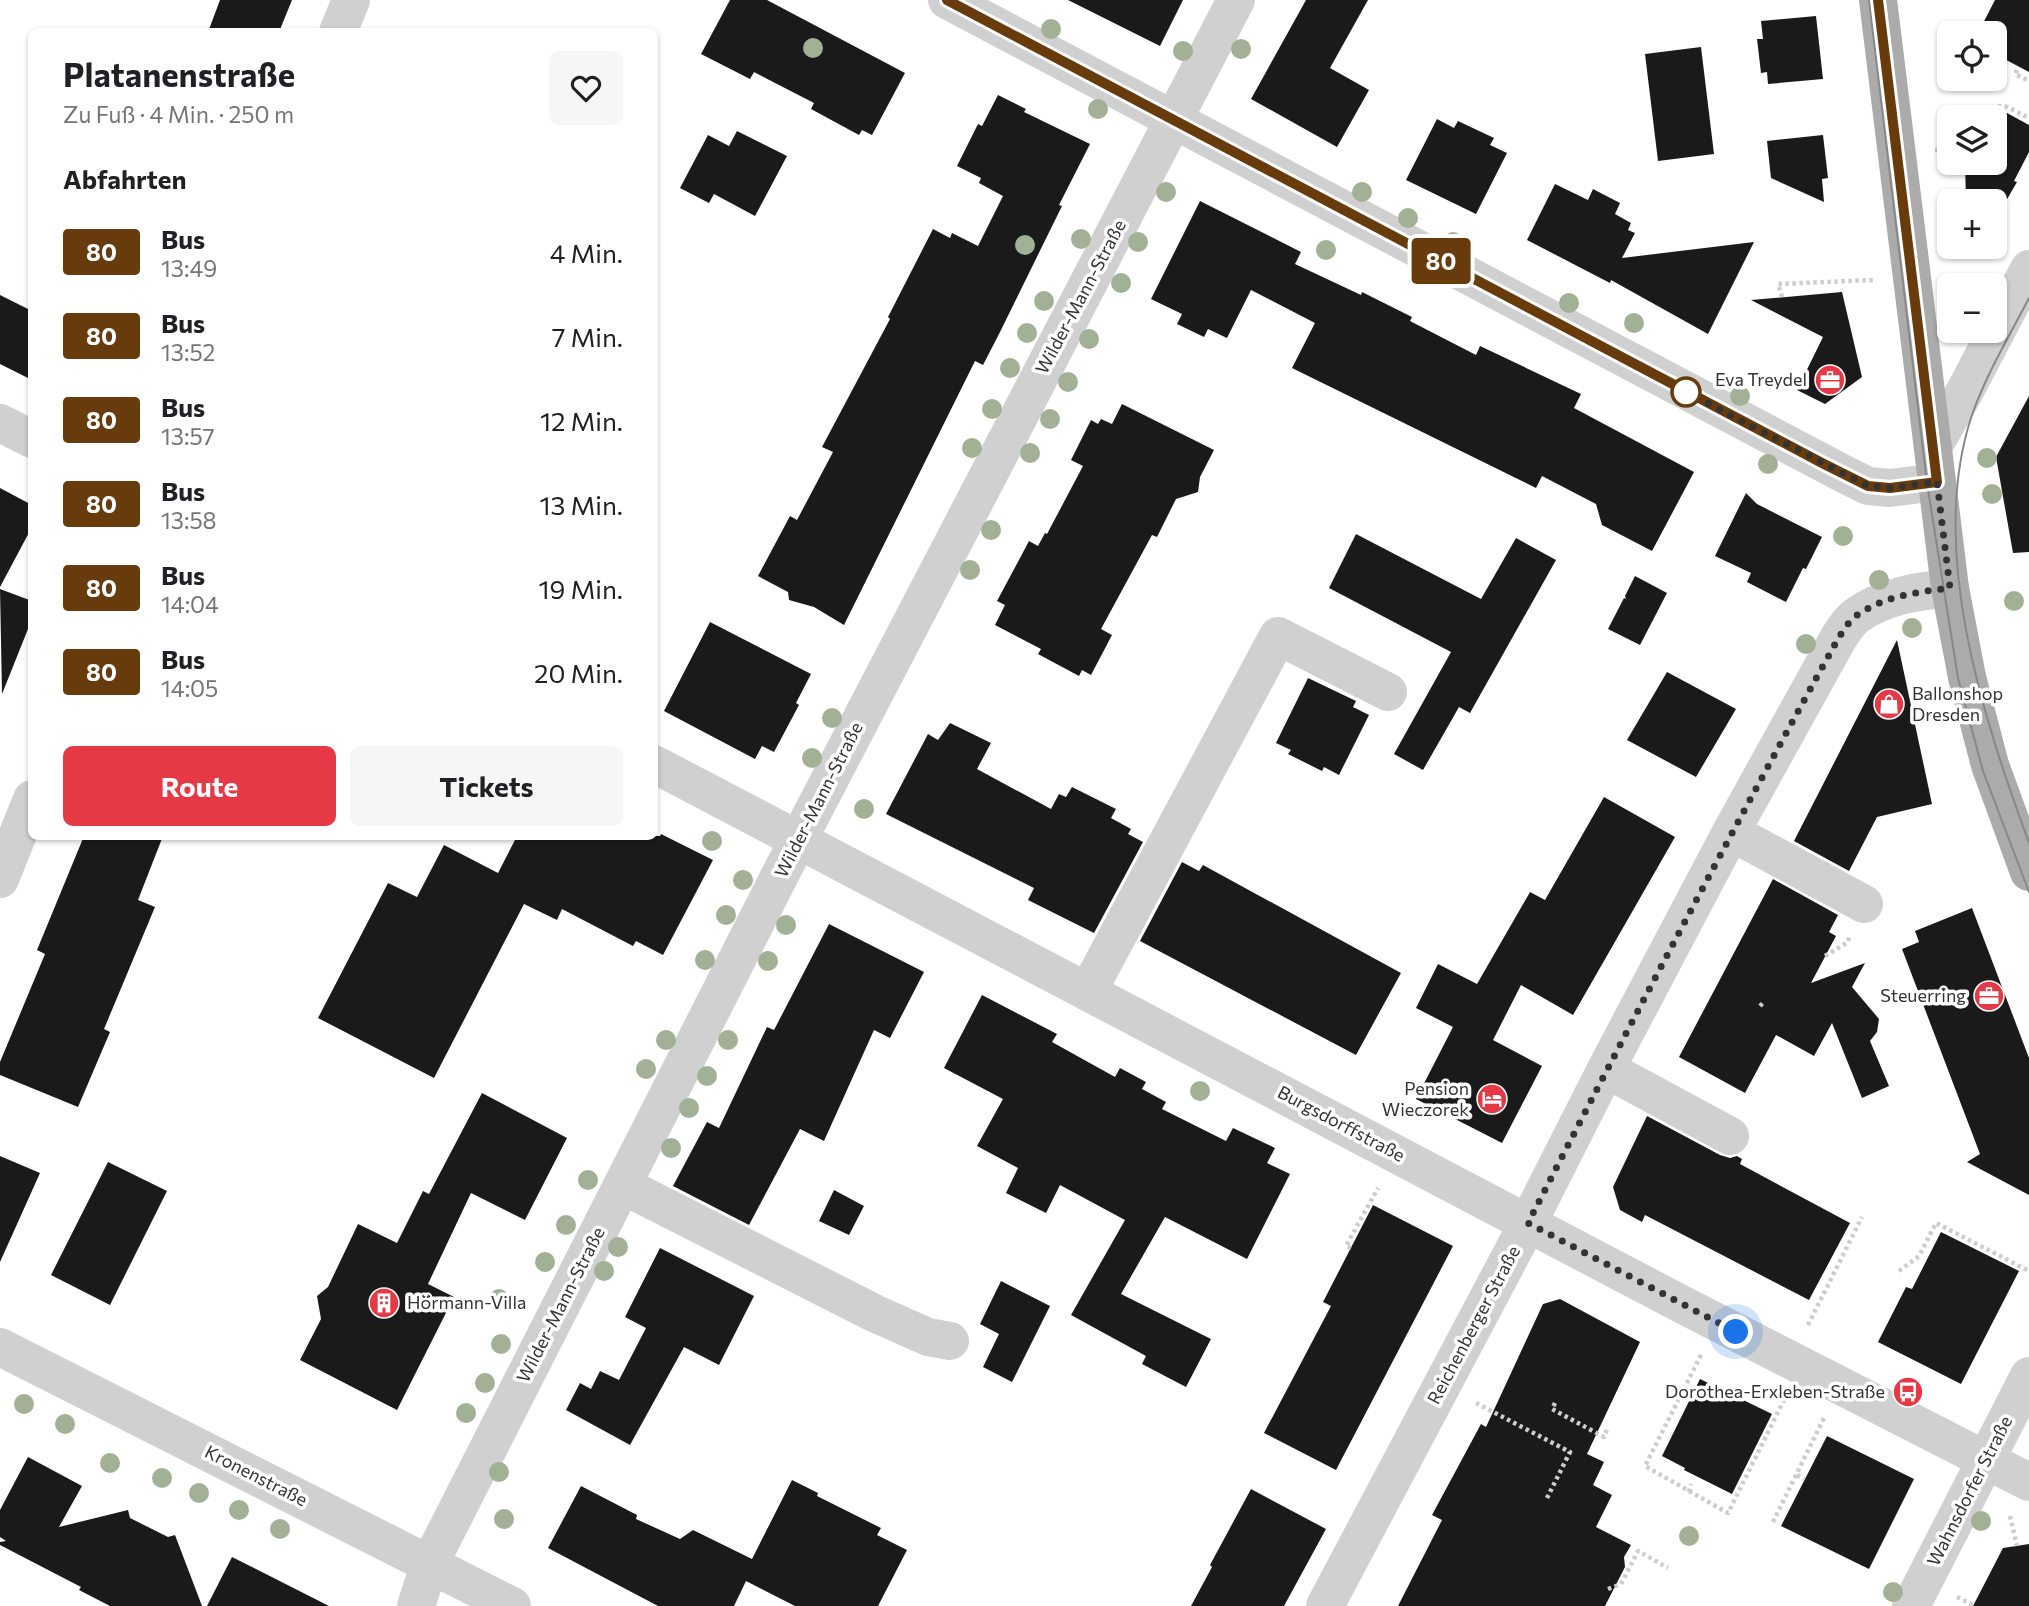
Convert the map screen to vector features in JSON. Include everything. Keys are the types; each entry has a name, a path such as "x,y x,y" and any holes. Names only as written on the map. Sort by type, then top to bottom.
{"main road":[{"path":"1878,0 1950,588 1967,677 1990,765 2029,872"}],"street":[{"path":"340,28 351,0"},
{"path":"947,0 1868,486 1890,488 1935,464 1966,389 2029,269"},
{"name":"Wilder-Mann-Straße","path":"416,1606 430,1563 798,840 1236,0"},
{"path":"0,423 28,437"},
{"name":"Reichenberger Straße","path":"1325,1606 1528,1223 1605,1069 1839,637 1854,617 1877,603 1914,593 1950,588"},
{"path":"1088,990 1278,635 1388,692"},
{"name":"Burgsdorffstraße","path":"658,766 1717,1323 2029,1482"},
{"path":"0,879 28,809"},
{"path":"1731,832 1864,904"},
{"path":"1605,1069 1730,1136"},
{"path":"622,1185 874,1313 928,1337 950,1341"},
{"name":"Kronenstraße","path":"0,1347 512,1606"},
{"name":"Wahnsdorfer Straße","path":"1911,1606 2029,1376"}],"path":[{"path":"2017,70 2015,74 2029,81"},
{"path":"2007,107 2029,118"},
{"path":"2013,117 2016,111"},
{"path":"1782,297 1778,284 1912,277"},
{"path":"1351,1248 1346,1246 1381,1182"},
{"path":"1717,1323 1645,1466 1728,1513 1862,1217"},
{"path":"1899,1271 1919,1256 1936,1223 2029,1271"},
{"path":"1919,1256 1927,1260"},
{"path":"1443,1381 1472,1401 1570,1452 1547,1498"},
{"path":"1773,1522 1839,1386"},
{"path":"1555,1403 1552,1409 1604,1437 1608,1427"},
{"path":"1797,1475 1804,1479"},
{"path":"1689,1492 1691,1484"},
{"path":"2012,1525 2017,1546"},
{"path":"1608,1589 1621,1584 1638,1551 1668,1568"}],"building":[{"path":"220,0 292,0 281,28 210,28"},
{"path":"730,0 767,0 905,73 872,135 862,130 859,135 811,109 814,103 754,72 750,79 701,54"},
{"path":"1068,0 1183,0 1160,46"},
{"path":"1306,0 1368,0 1330,68 1369,90 1337,147 1251,99"},
{"path":"1995,0 2029,0 2029,72 2007,60 2007,21 1984,21"},
{"path":"1816,16 1823,79 1768,84 1767,72 1761,73 1757,39 1763,39 1761,21"},
{"path":"1701,47 1714,154 1658,161 1645,54"},
{"path":"998,95 1026,109 1024,112 1090,144 998,336 983,365 975,361 844,625 814,607 789,600 788,592 758,576 790,516 797,520 833,452 822,447 890,319 888,317 933,229 950,238 952,233 978,246 1003,196 979,183 981,178 957,166 978,124 982,126"},
{"path":"2007,113 2029,125 2029,152 2007,199 2007,189 1966,189 1965,175 2007,175"},
{"path":"1437,119 1454,128 1458,121 1494,138 1490,145 1507,153 1476,214 1406,180"},
{"path":"737,131 787,156 755,216 714,194 709,203 680,188 708,135 729,146"},
{"path":"1823,135 1828,178 1822,179 1824,202 1771,178 1767,141"},
{"path":"1555,184 1588,200 1593,189 1620,203 1615,214 1631,223 1628,230 1635,233 1622,258 1754,242 1708,334 1611,280 1610,283 1527,240"},
{"path":"1200,201 1301,252 1295,264 1361,295 1362,292 1412,317 1410,321 1476,355 1480,346 1581,394 1574,408 1694,472 1652,551 1602,525 1596,504 1542,476 1536,488 1292,368 1315,323 1251,290 1227,338 1208,329 1204,337 1177,324 1182,314 1151,299"},
{"path":"1842,292 1862,377 1825,404 1797,390 1823,337 1751,300"},
{"path":"0,295 28,309 28,378 0,364"},
{"path":"2029,396 2029,552 2013,553 1996,457"},
{"path":"1122,404 1214,450 1200,477 1198,492 1176,499 1157,537 1152,535 1101,629 1112,635 1091,675 1082,670 1079,676 1038,654 1041,649 995,625 1005,605 997,601 1029,541 1038,546 1045,533 1047,534 1083,466 1071,460 1091,420 1098,424 1101,419 1112,424"},
{"path":"0,488 28,503 28,534 0,587"},
{"path":"1746,493 1757,504 1822,537 1786,602 1747,582 1751,573 1715,556"},
{"path":"1356,534 1481,599 1516,538 1556,560 1470,713 1459,707 1423,770 1394,754 1451,652 1329,588"},
{"path":"1635,576 1667,593 1640,645 1608,629 1624,598 1626,599"},
{"path":"0,589 28,600 28,629 2,694"},
{"path":"710,622 811,674 796,703 799,705 774,752 762,746 755,759 664,711"},
{"path":"1897,640 1932,804 1877,817 1849,871 1794,841"},
{"path":"1667,672 1736,709 1696,777 1627,740"},
{"path":"1308,678 1356,701 1353,707 1369,715 1339,775 1324,767 1322,771 1288,754 1291,750 1276,743"},
{"path":"950,723 991,743 977,769 1051,809 1059,794 1066,797 1072,787 1116,809 1111,818 1131,829 1128,834 1143,842 1094,933 1028,900 1034,888 886,814 928,734 938,740"},
{"path":"1604,797 1675,837 1573,1015 1521,985 1493,1040 1542,1066 1502,1143 1416,1099 1453,1027 1416,1008 1438,964 1477,984 1530,892 1545,900"},
{"path":"661,834 713,860 663,955 636,941 633,946 562,909 557,920 524,904 434,1078 318,1018 388,883 417,897 444,845 498,873 515,840 658,840"},
{"path":"82,840 161,840 138,900 155,907 104,1029 110,1032 78,1107 0,1075 0,1062 45,954 37,950"},
{"path":"1182,862 1199,871 1203,865 1401,973 1356,1055 1140,941"},
{"path":"1773,879 1838,915 1829,932 1836,936 1811,983 1865,963 1852,987 1879,1019 1877,1032 1870,1041 1889,1086 1862,1098 1832,1023 1814,1056 1776,1035 1745,1093 1679,1057"},
{"path":"1972,908 2029,1058 2029,1195 1967,1162 1980,1154 1902,949 1919,942 1915,931"},
{"path":"829,924 924,972 890,1038 874,1030 824,1141 800,1129 749,1225 673,1186 707,1122 719,1128 767,1027 774,1030"},
{"path":"982,995 1057,1034 1052,1042 1115,1077 1120,1068 1146,1082 1142,1089 1166,1102 1162,1109 1226,1141 1233,1128 1275,1148 1267,1163 1290,1174 1247,1259 1165,1217 1121,1294 1211,1339 1186,1387 1142,1364 1146,1356 1071,1315 1125,1220 1060,1185 1046,1213 1006,1193 1018,1168 977,1146 1003,1099 944,1068"},
{"name":"Hörmann-Villa","path":"482,1093 567,1138 525,1220 471,1193 428,1284 454,1297 397,1410 300,1360 321,1319 317,1296 328,1287 358,1224 397,1243 423,1191 429,1194"},
{"path":"1647,1116 1720,1155 1730,1158 1737,1156 1742,1159 1740,1164 1850,1223 1809,1300 1645,1215 1642,1222 1620,1210 1613,1187"},
{"path":"0,1156 40,1173 0,1262"},
{"path":"108,1162 167,1191 110,1305 51,1275"},
{"path":"834,1190 864,1206 849,1235 819,1221"},
{"path":"1373,1205 1453,1246 1336,1470 1264,1433 1331,1306 1323,1302"},
{"path":"1941,1232 2019,1271 1961,1384 1878,1342 1906,1287 1912,1289"},
{"path":"660,1248 754,1296 719,1365 684,1347 630,1445 566,1410 580,1383 591,1389 600,1371 619,1380 646,1328 625,1317"},
{"path":"1001,1281 1050,1306 1012,1382 983,1367 999,1334 980,1324"},
{"path":"1560,1299 1640,1342 1587,1454 1604,1462 1593,1485 1612,1495 1596,1527 1631,1545 1624,1557 1625,1567 1605,1606 1398,1606 1442,1520 1432,1515 1481,1424 1486,1427 1543,1304"},
{"path":"1700,1379 1772,1414 1732,1494 1662,1456"},
{"path":"1827,1436 1914,1479 1869,1569 1781,1526"},
{"path":"28,1457 82,1486 59,1527 128,1510 130,1518 168,1537 175,1535 202,1606 110,1606 79,1590 81,1587 0,1545 0,1542 6,1541 0,1537 0,1510"},
{"path":"792,1480 818,1493 817,1496 881,1528 877,1535 907,1550 878,1606 795,1606 746,1581 734,1606 658,1606 548,1548 581,1486 637,1515 636,1519 680,1539 693,1530 752,1559"},
{"path":"1251,1489 1326,1529 1284,1606 1191,1606 1212,1567 1210,1565"},
{"path":"2029,1544 2029,1606 1973,1606 2003,1548"},
{"path":"232,1557 329,1606 207,1606"}],"tram line":[{"path":"1869,0 1927,483 1958,678 1983,771 2029,892"},
{"path":"2029,298 1990,372 1971,418 1959,469 1955,523 1958,578 1979,688 1994,742 2029,843"}],"bus line":[{"name":"80","path":"947,0 1822,463 1868,486 1890,488 1937,482 1878,0"}],"place":[{"name":"Eva Treydel","path":"1830,380"},
{"name":"Ballonshop Dresden","path":"1889,704"},
{"name":"Steuerring","path":"1989,996"},
{"name":"Pension Wieczorek","path":"1492,1099"},
{"name":"Hörmann-Villa","path":"384,1303"},
{"name":"Dorothea-Erxleben-Straße","path":"1908,1392"}],"route":[{"path":"1686,392 1868,486 1890,488 1937,482 1950,588 1914,593 1877,603 1854,617 1839,637 1605,1069 1528,1223 1736,1332"}]}
